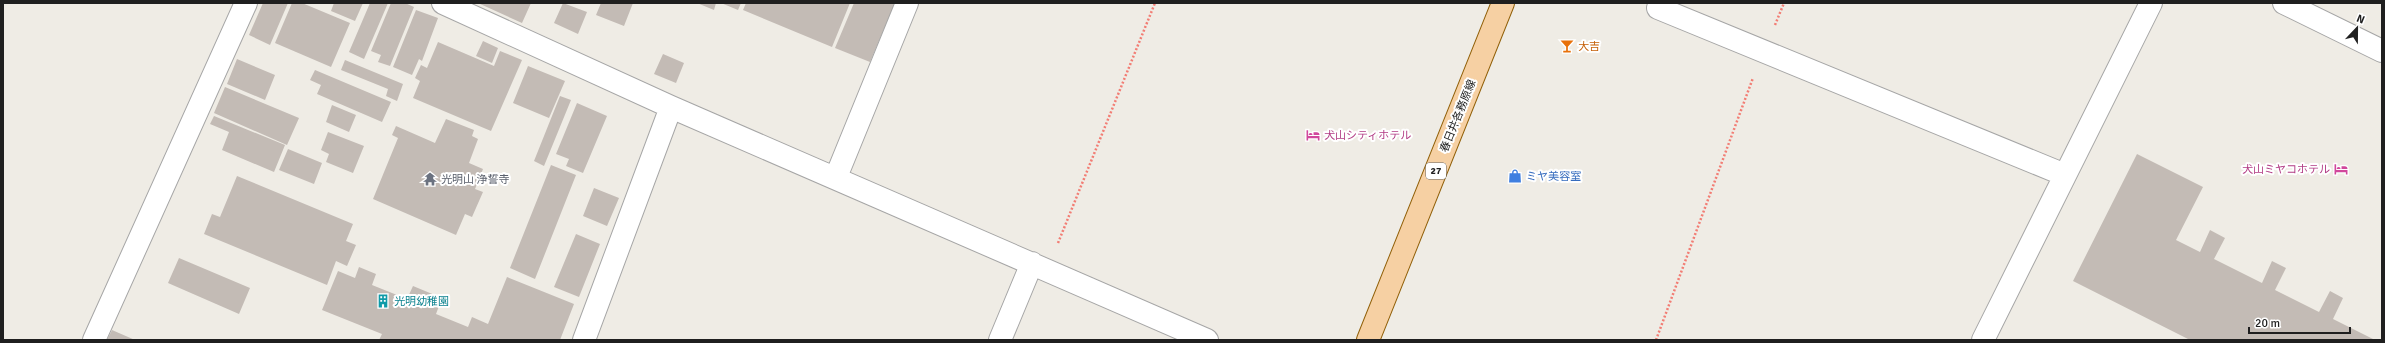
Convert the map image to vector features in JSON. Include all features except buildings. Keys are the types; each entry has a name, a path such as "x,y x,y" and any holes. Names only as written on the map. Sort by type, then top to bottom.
{"main road":[{"name":"春日井各務原線","path":"1368,340 1503,3"}],"street":[{"path":"94,340 246,3"},
{"path":"443,3 671,107 836,177 1207,340"},
{"path":"836,177 907,3"},
{"path":"1660,3 1658,8 2065,175"},
{"path":"1982,340 2151,3"},
{"path":"2284,3 2382,51"},
{"path":"584,340 671,107"},
{"path":"1000,340 1040,266"}],"path":[{"path":"1040,266 1155,3"},
{"path":"1656,340 1764,51 1784,3"}],"place":[{"name":"大吉","path":"1567,46"},
{"name":"犬山シティホテル","path":"1313,135"},
{"name":"犬山ミヤコホテル","path":"2341,169"},
{"name":"ミヤ美容室","path":"1515,176"},
{"name":"光明山 浄誓寺","path":"430,179"},
{"name":"光明幼稚園","path":"383,301"}]}
